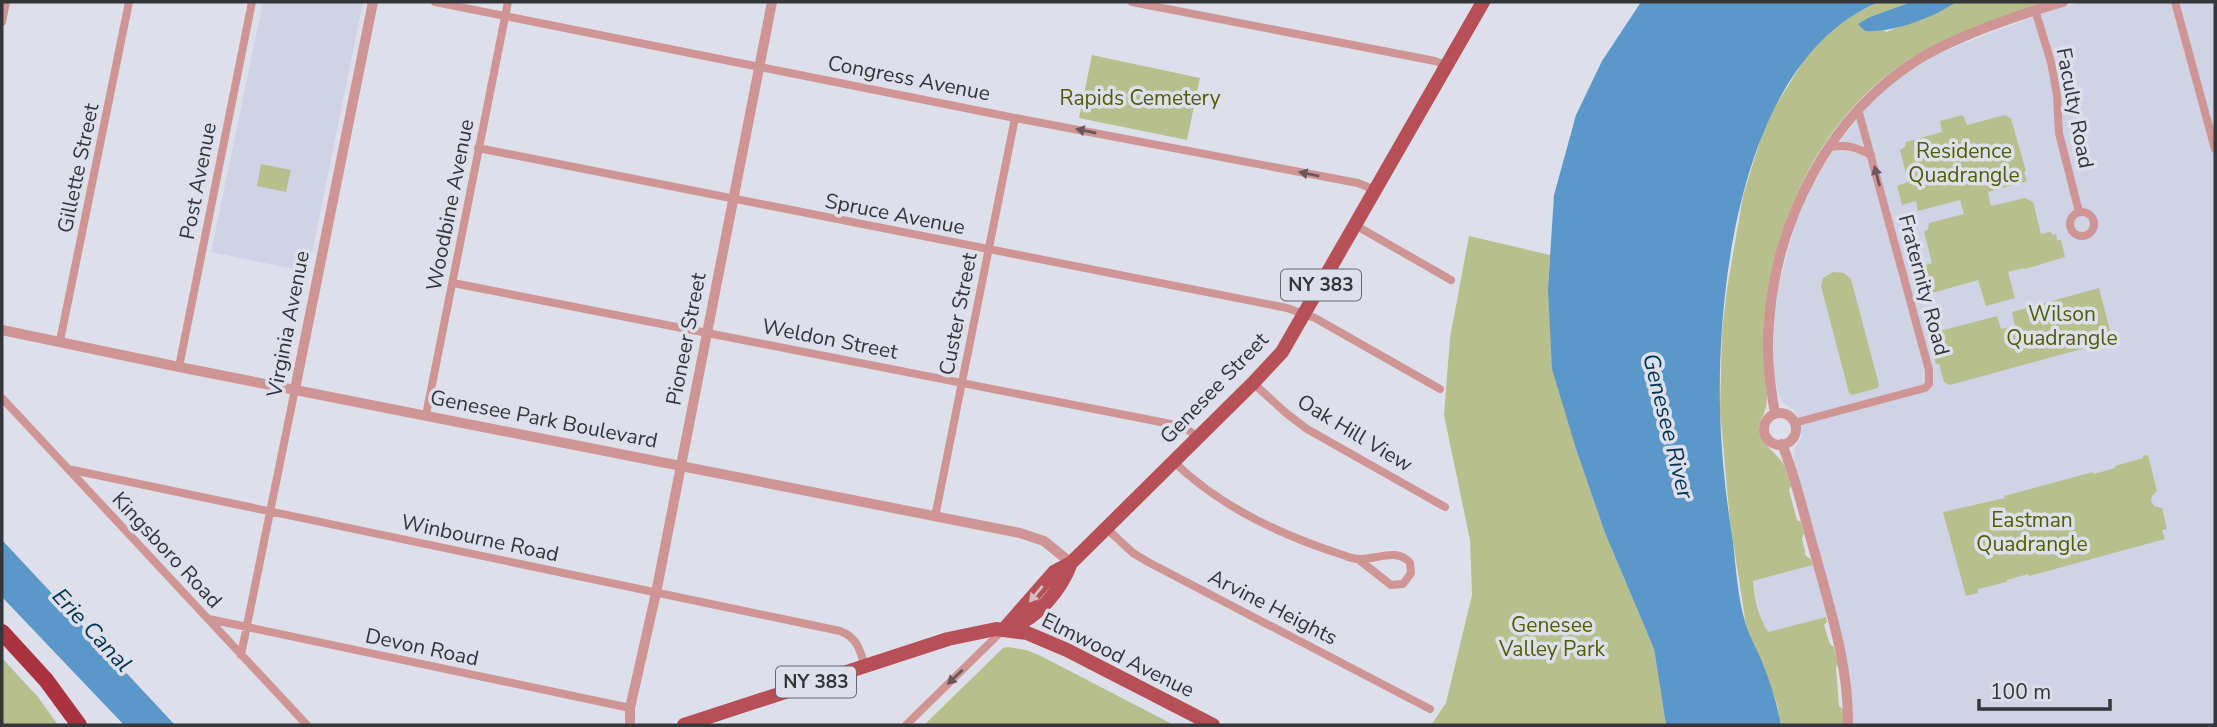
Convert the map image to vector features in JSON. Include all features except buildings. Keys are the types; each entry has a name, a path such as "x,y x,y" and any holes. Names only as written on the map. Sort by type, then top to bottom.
{"highway":[{"path":"2,632 46,680 79,725"},
{"path":"2,645 39,685 68,725"}],"main road":[{"name":"Genesee Street","path":"1004,629 1054,572 1071,562 1282,352 1483,2"},
{"name":"NY 383","path":"684,725 960,636 1004,629"},
{"name":"Elmwood Avenue","path":"1004,629 1027,634 1067,650 1213,725"}],"street":[{"path":"2,22 6,2"},
{"name":"Gillette Street","path":"60,341 130,2"},
{"name":"Post Avenue","path":"179,367 252,2"},
{"name":"Virginia Avenue","path":"241,655 373,2"},
{"name":"Congress Avenue","path":"435,2 1015,118 1358,183 1375,190"},
{"name":"Woodbine Avenue","path":"426,415 508,2"},
{"name":"Pioneer Street","path":"630,725 630,708 656,593 772,2"},
{"path":"1132,2 1446,65"},
{"path":"1775,414 1768,340 1775,281 1795,212 1829,148 1858,109 1888,81 1921,58 1978,32 2063,2"},
{"path":"2175,2 2215,149"},
{"name":"Faculty Road","path":"2035,10 2051,61 2057,95 2059,133 2078,212"},
{"name":"Fraternity Road","path":"1794,423 1925,388 1929,384 1929,370 1858,109"},
{"name":"Custer Street","path":"935,517 1015,118"},
{"path":"1829,148 1844,144 1871,155"},
{"name":"Spruce Avenue","path":"478,148 1287,308 1305,313 1440,389"},
{"path":"1355,225 1451,280"},
{"name":"Weldon Street","path":"453,283 1176,425 1198,437"},
{"name":"Genesee Park Boulevard","path":"2,330 1036,537 1052,545 1071,562"},
{"name":"Oak Hill View","path":"1253,383 1307,429 1445,507"},
{"name":"Kingsboro Road","path":"2,398 307,725"},
{"path":"1775,414 1785,414 1794,423 1794,435 1791,440 1782,444 1772,443 1764,430 1766,420 1775,414"},
{"path":"1782,444 1838,642 1847,689 1848,725"},
{"path":"1173,461 1207,491 1236,510 1311,544 1358,559 1391,585 1403,584 1411,573 1410,563 1399,555 1358,559"},
{"name":"Winbourne Road","path":"68,469 846,633 857,643 865,666"},
{"name":"Arvine Heights","path":"1106,528 1133,553 1148,562 1430,709"},
{"name":"Devon Road","path":"208,619 630,708"},
{"name":"Genesee Street","path":"906,725 1004,629"}],"shaded area":[{"path":"263,2 363,2 308,272 211,252"},
{"path":"2083,2 2215,2 2215,725 1853,725 1850,674 1836,614 1768,633 1761,621 1753,581 1822,563 1794,461 1795,448 1802,436 1796,412 1783,402 1778,394 1774,371 1773,330 1779,284 1795,225 1811,188 1833,151 1868,106 1895,81 1934,56 1957,46 2049,11"}],"green space":[{"path":"1879,2 1911,2 1870,17 1886,32 1956,2 2047,2 1930,48 1884,78 1852,108 1825,144 1802,183 1785,224 1773,267 1766,311 1764,355 1767,401 1759,429 1764,441 1785,468 1797,520 1801,522 1804,534 1802,538 1806,556 1811,559 1813,565 1753,581 1759,614 1768,632 1826,617 1827,622 1824,625 1838,664 1839,706 1843,709 1843,725 1781,725 1777,704 1746,625 1730,522 1720,410 1722,331 1727,289 1743,196 1764,128 1773,110 1804,60 1824,37 1853,15"},
{"name":"Rapids Cemetery","path":"1092,55 1200,78 1187,140 1079,118"},
{"name":"Residence Quadrangle","path":"1963,115 1967,125 2005,115 2011,119 2027,181 1988,192 1991,206 2025,198 2033,202 2041,234 2056,234 2057,240 2061,240 2065,257 2008,272 2015,298 1986,306 1978,280 1925,295 1919,267 1932,263 1924,232 1929,223 1964,214 1960,200 1918,211 1916,201 1902,205 1897,186 1908,182 1900,150 1905,147 1906,142 1942,132 1940,121"},
{"path":"261,164 291,170 286,192 257,186"},
{"name":"Genesee Valley Park","path":"1469,236 1550,255 1548,289 1577,452 1605,533 1654,649 1666,725 1431,725 1446,703 1472,595 1470,540 1444,415 1450,338"},
{"path":"1833,272 1844,273 1851,279 1879,385 1878,388 1852,395 1849,393 1821,286 1823,278"},
{"name":"Wilson Quadrangle","path":"2099,288 2111,341 1950,385 1944,382 1928,334 1997,316 2001,329 2015,326 2012,312"},
{"name":"Eastman Quadrangle","path":"2148,455 2157,491 2151,500 2154,506 2162,508 2167,529 2162,530 2165,539 2007,580 1978,589 1978,593 1966,596 1943,512 2005,498 2004,496 2093,472 2094,474"},
{"path":"1003,648 1039,655 1174,725 924,725"},
{"path":"2,658 38,697 58,725 2,725"}],"water":[{"name":"Genesee River","path":"1641,2 1879,2 1833,30 1796,71 1768,122 1747,179 1733,239 1724,300 1720,358 1721,426 1724,476 1738,584 1746,625 1767,676 1781,725 1666,725 1654,649 1605,533 1552,369 1548,289 1554,195 1576,115 1602,61"},
{"path":"1911,2 1956,2 1924,19 1887,30 1865,31 1858,24 1870,17"},
{"path":"2,540 175,725 124,725 2,597"}],"water label":[{"name":"Erie Canal","path":"92,630"}]}
